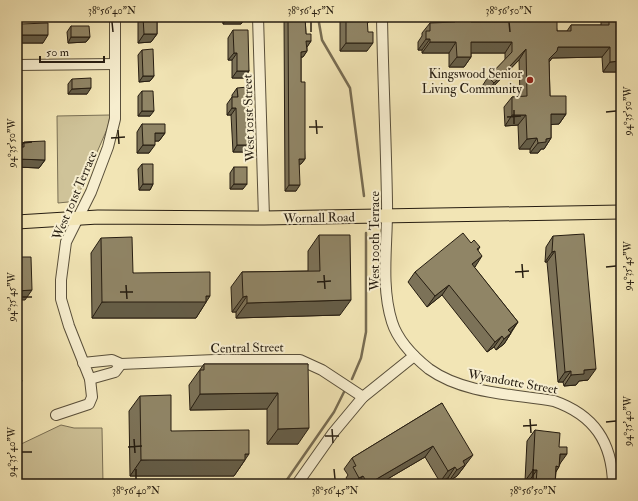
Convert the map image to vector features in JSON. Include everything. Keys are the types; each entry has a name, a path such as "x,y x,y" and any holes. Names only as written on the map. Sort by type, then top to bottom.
{"main road":[{"name":"Wornall Road","path":"17,222 79,218 264,218 621,212"}],"street":[{"name":"West 101st Terrace","path":"56,415 89,404 92,397 90,379 69,326 61,299 61,280 66,242 79,218 108,147 113,126 115,17"},
{"name":"West 101st Street","path":"258,17 264,218"},
{"name":"West 100th Terrace","path":"382,17 387,215 386,294 392,323 402,341 414,356"},
{"path":"17,65 115,64"},
{"path":"297,484 333,433 363,397 414,356"},
{"name":"Wyandotte Street","path":"414,356 431,370 465,387 554,400 566,405 583,416 594,427 608,447 613,469 613,484"},
{"name":"Central Street","path":"83,362 112,360 121,364 300,360 322,370 363,397"},
{"path":"90,379 115,372 121,364"}],"shaded area":[{"path":"110,115 108,127 77,198 68,202 58,203 57,116"},
{"path":"61,425 74,428 102,428 103,484 17,484 17,446"}],"building":[{"path":"143,17 157,17 157,34 144,34"},
{"path":"288,17 305,17 306,34 311,34 311,41 306,41 307,51 301,52 301,82 305,82 305,159 299,159 300,185 289,185"},
{"path":"346,17 367,17 368,32 373,32 373,43 346,43"},
{"name":"Kingswood Senior Living Community","path":"455,17 471,17 471,22 509,22 514,17 555,17 557,19 557,31 571,31 571,25 609,25 609,17 621,17 621,61 610,62 610,47 558,47 557,51 549,59 550,96 566,96 566,114 551,114 551,138 546,139 546,142 538,143 537,138 527,139 526,115 512,115 512,97 527,96 526,49 494,83 488,77 512,52 512,42 471,42 471,57 457,57 456,42 430,42 430,39 426,39 426,31 430,31 430,23 455,22"},
{"path":"48,23 48,35 21,35 20,24"},
{"path":"71,26 89,26 90,37 71,37"},
{"path":"233,30 248,30 249,71 237,71 237,53 234,53"},
{"path":"153,49 154,76 143,76 142,50"},
{"path":"91,78 91,88 72,89 72,79"},
{"path":"248,87 249,145 237,145 236,108 232,108 232,97 238,97 237,88"},
{"path":"142,91 153,91 154,111 142,111"},
{"path":"142,124 165,124 165,133 155,133 155,145 143,145"},
{"path":"45,141 45,160 17,159 17,147 24,147 24,142"},
{"path":"142,164 153,164 153,184 143,184"},
{"path":"234,167 247,167 247,184 234,184"},
{"path":"463,233 471,243 474,240 480,247 477,249 482,256 472,264 518,322 508,330 511,333 504,339 502,336 495,342 449,285 435,296 415,272"},
{"path":"584,234 596,369 584,370 584,374 571,375 571,371 565,372 555,251 552,252 553,236"},
{"path":"319,235 350,235 351,300 247,303 247,296 243,297 242,272 320,271"},
{"path":"132,237 133,273 210,272 210,296 206,296 206,302 102,302 101,238"},
{"path":"17,257 31,257 32,290 17,291"},
{"path":"204,364 308,364 309,428 278,429 278,393 200,394 200,370 204,370"},
{"path":"17,369 22,381 17,383"},
{"path":"171,395 171,431 249,430 249,454 245,454 245,460 141,460 140,396"},
{"path":"442,403 473,455 463,461 465,465 457,470 455,467 448,471 433,446 368,484 363,476 359,478 353,467 356,466 352,458"},
{"path":"535,430 560,433 559,447 567,447 567,454 560,454 559,467 556,466 555,484 536,484 537,470 533,470"}],"waterway":[{"path":"318,17 322,40 350,88 364,196"},
{"path":"352,379 361,358 366,332 366,233"},
{"path":"284,484 334,412 344,392"}],"place":[{"name":"Kingswood Senior Living Community","path":"530,80"}]}
